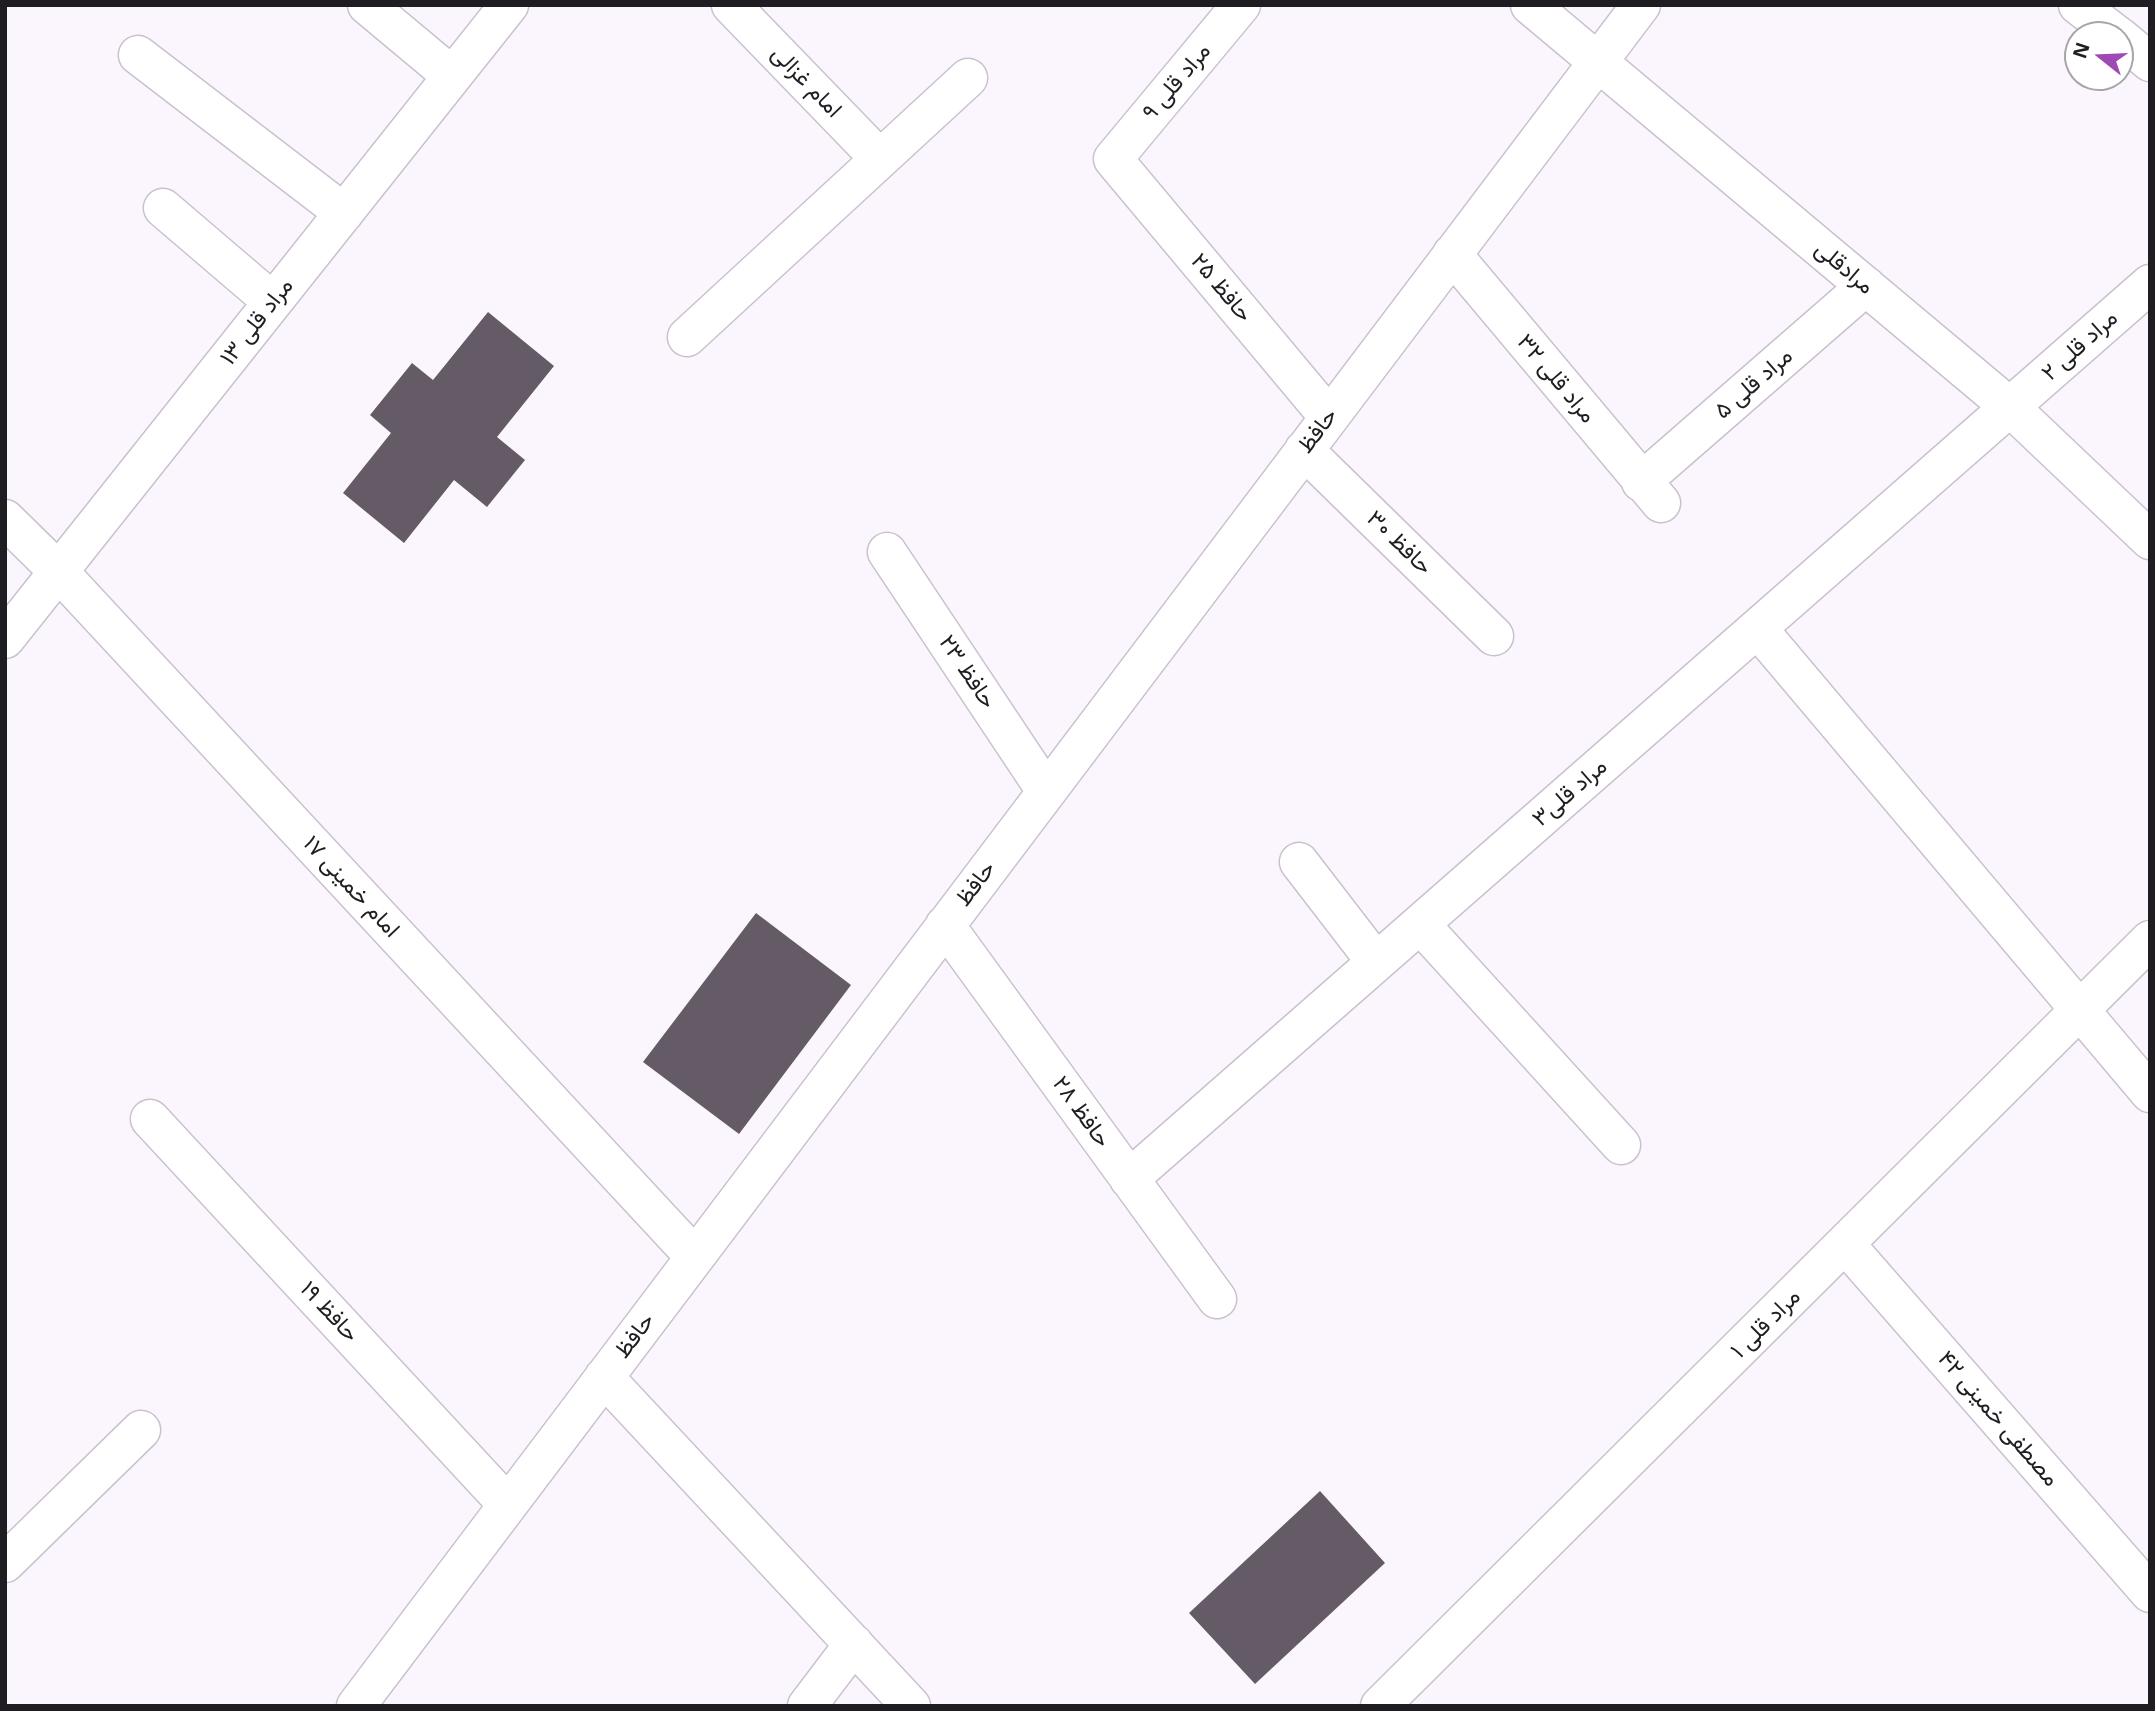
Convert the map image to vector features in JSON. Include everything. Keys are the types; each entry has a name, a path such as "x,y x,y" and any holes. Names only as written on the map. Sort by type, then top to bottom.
{"street":[{"path":"367,5 452,76"},
{"name":"مراد قلی ۱۳","path":"5,639 509,5"},
{"name":"امام غزالی","path":"732,5 880,159"},
{"name":"مراد قلی ۹","path":"1113,159 1241,5"},
{"name":"مرادقلی","path":"1530,5 2011,408 2150,540"},
{"name":"حافظ","path":"356,1706 1641,5"},
{"path":"2078,5 2099,21"},
{"path":"2134,49 2150,62"},
{"path":"138,55 344,213"},
{"path":"687,337 968,78"},
{"name":"حافظ ۲۵","path":"1113,159 1329,417"},
{"path":"163,208 273,302"},
{"name":"مراد قلی ۳۲","path":"1452,254 1651,493"},
{"name":"مراد قلی ۲","path":"2011,408 2150,284"},
{"name":"مراد قلی ۵","path":"1651,493 1866,286"},
{"name":"مراد قلی۳","path":"1129,1179 2011,408"},
{"name":"حافظ ۳۰","path":"1304,450 1494,636"},
{"name":"امام خمینی ۱۷","path":"5,519 59,572 695,1257"},
{"name":"حافظ ۲۳","path":"887,552 1046,791"},
{"path":"1758,629 2150,1093"},
{"path":"1299,862 1376,962"},
{"path":"1420,923 1621,1144"},
{"name":"حافظ ۲۸","path":"945,926 1217,1299"},
{"name":"مراد قلی ۱","path":"1380,1706 2150,940"},
{"name":"حافظ ۱۹","path":"150,1119 508,1505"},
{"name":"مصطفی خمینی ۴۲","path":"1846,1245 2150,1593"},
{"path":"604,1377 911,1706"},
{"path":"5,1563 141,1430"},
{"path":"807,1706 854,1644"}],"building":[{"path":"488,312 554,366 497,437 525,460 487,507 454,480 404,543 343,493 391,433 370,415 412,363 433,380"},
{"path":"756,913 851,985 739,1134 643,1062"},
{"path":"1320,1491 1385,1563 1255,1684 1189,1613"}]}
